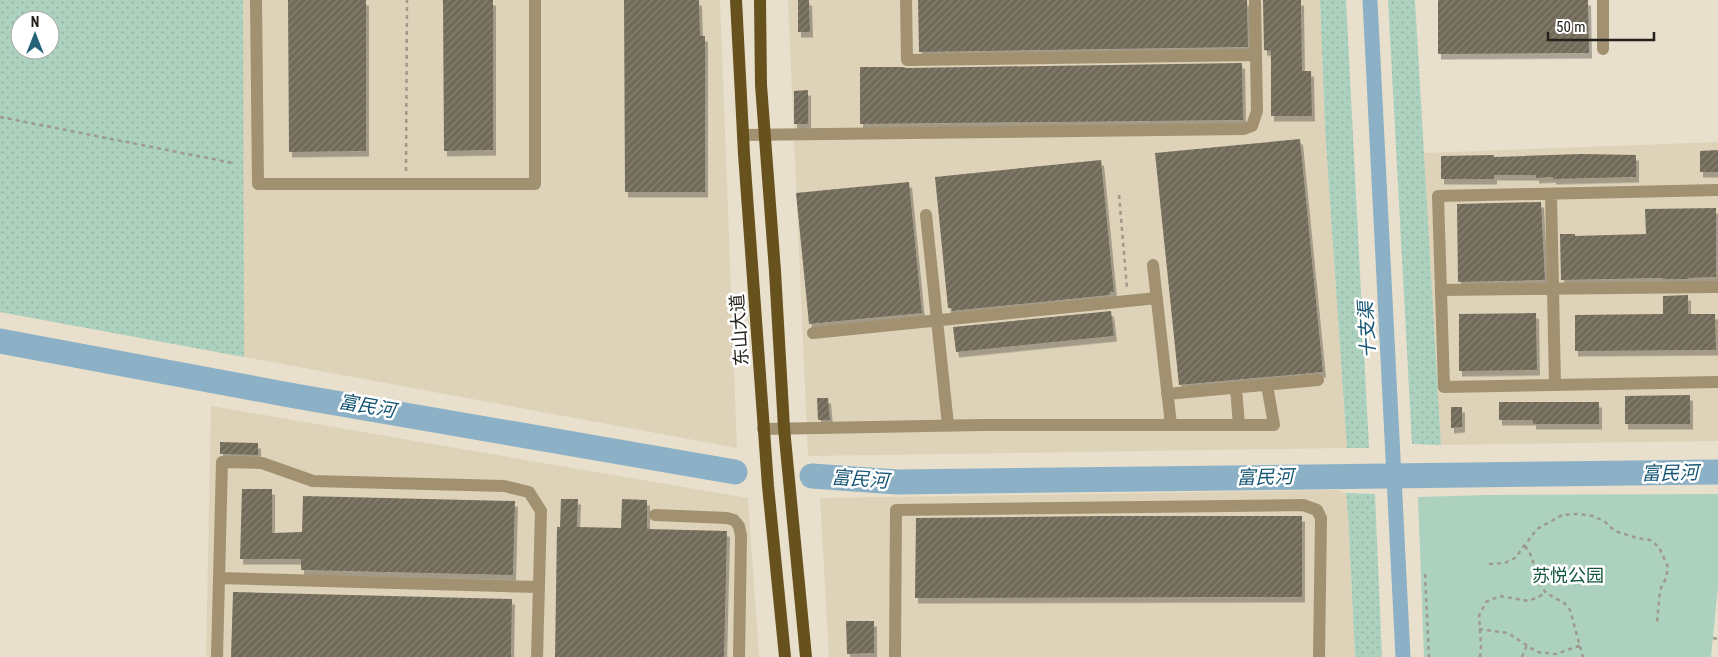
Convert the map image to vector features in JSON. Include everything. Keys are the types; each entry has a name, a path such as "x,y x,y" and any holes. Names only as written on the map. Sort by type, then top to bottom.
{"main road":[{"name":"东山大道","path":"736,0 763,429 785,657"},
{"path":"760,0 761,85 784,428 806,657"}],"lane":[{"path":"256,0 258,184 535,184 535,0"},
{"path":"906,0 907,60 1256,55"},
{"path":"743,135 1244,129 1252,126 1256,111 1255,0"},
{"path":"1603,0 1603,48"},
{"path":"1718,190 1438,196 1444,387 1718,382"},
{"path":"1550,194 1555,385"},
{"path":"926,215 948,425"},
{"path":"1153,265 1171,425"},
{"path":"1441,290 1718,287"},
{"path":"813,333 1157,298"},
{"path":"1168,394 1318,380"},
{"path":"763,429 948,425 1274,425 1267,385"},
{"path":"1236,388 1239,425"},
{"path":"217,657 222,462 262,462 312,481 504,486 529,492 541,511 537,657"},
{"path":"895,657 896,510 1303,505 1317,510 1321,518 1320,657"},
{"path":"655,515 726,518 734,520 738,526 741,536 739,657"},
{"path":"219,578 539,587"}],"path":[{"path":"406,184 407,0"},
{"path":"0,118 233,163"},
{"path":"1119,195 1129,301"},
{"path":"1489,564 1505,564 1515,558 1537,529 1549,521 1562,515 1593,516 1604,521 1615,531 1650,540 1659,547 1668,567 1666,578 1660,590 1657,623"},
{"path":"1525,545 1532,557 1537,580 1546,593 1564,603 1570,610 1583,657"},
{"path":"1425,574 1428,657"},
{"path":"1480,657 1479,616 1486,602 1500,596 1529,601 1546,593"},
{"path":"1479,629 1508,633 1536,652 1556,654 1581,645"},
{"path":"1713,638 1718,639"},
{"path":"1522,657 1527,645"}],"shaded area":[{"path":"0,0 720,0 737,448 0,312"},
{"path":"788,0 1320,0 1325,129 1347,448 808,456"},
{"path":"1718,142 1718,441 1441,445 1423,153"},
{"path":"211,406 748,498 759,657 206,657"},
{"path":"1336,490 1346,493 1355,657 829,657 820,498"}],"green space":[{"path":"0,0 243,0 244,357 0,312"},
{"path":"1320,0 1346,0 1369,448 1347,448 1325,129"},
{"path":"1388,0 1415,0 1441,445 1412,444"},
{"path":"1346,493 1375,494 1382,657 1355,657"},
{"name":"苏悦公园","path":"1718,494 1718,587 1711,657 1424,657 1418,497"}],"building":[{"path":"288,0 366,0 366,151 289,152"},
{"path":"443,0 493,0 493,150 444,151"},
{"path":"624,0 699,0 700,36 705,36 705,192 625,192"},
{"path":"798,0 809,0 810,32 798,32"},
{"path":"918,0 1247,0 1248,47 919,52"},
{"path":"1263,0 1301,0 1302,71 1311,71 1312,116 1271,116 1271,51 1264,50"},
{"path":"1438,0 1588,0 1589,53 1438,54"},
{"path":"1242,63 1243,120 860,124 860,67"},
{"path":"808,90 808,124 794,124 794,91"},
{"path":"1300,139 1323,372 1179,385 1155,153"},
{"path":"1718,150 1718,172 1700,172 1700,151"},
{"path":"1582,154 1636,155 1636,177 1553,179 1553,177 1536,178 1536,175 1494,175 1494,179 1441,179 1441,156 1494,155 1494,157"},
{"path":"1101,160 1114,292 1110,292 1110,295 952,311 951,308 948,308 935,177"},
{"path":"909,182 922,313 809,324 796,193"},
{"path":"1541,202 1545,280 1458,282 1457,204"},
{"path":"1716,208 1716,277 1561,280 1560,234 1575,234 1575,236 1646,234 1645,209"},
{"path":"1688,295 1688,314 1715,314 1716,350 1575,351 1575,315 1663,314 1663,296"},
{"path":"1111,311 1114,336 956,352 953,327"},
{"path":"1536,313 1537,370 1459,371 1459,314"},
{"path":"1690,395 1690,424 1625,424 1625,396"},
{"path":"817,398 828,398 830,420 818,420"},
{"path":"1499,402 1599,402 1599,424 1533,424 1533,420 1499,420"},
{"path":"1451,407 1462,407 1462,427 1451,428"},
{"path":"220,442 258,443 258,455 220,454"},
{"path":"242,489 272,489 272,533 302,532 303,496 515,501 513,575 301,570 301,559 240,559"},
{"path":"561,499 578,499 577,527 621,528 622,499 647,500 647,529 727,531 724,657 555,657 557,527 560,527"},
{"path":"1302,516 1302,597 915,598 916,518"},
{"path":"233,592 512,599 511,657 231,657"},
{"path":"846,621 874,621 874,653 847,654"}],"waterway":[{"name":"十支渠","path":"1370,0 1403,657"},
{"name":"富民河","path":"0,341 295,396 735,472"},
{"name":"富民河","path":"812,476 897,482 1718,472"}]}
